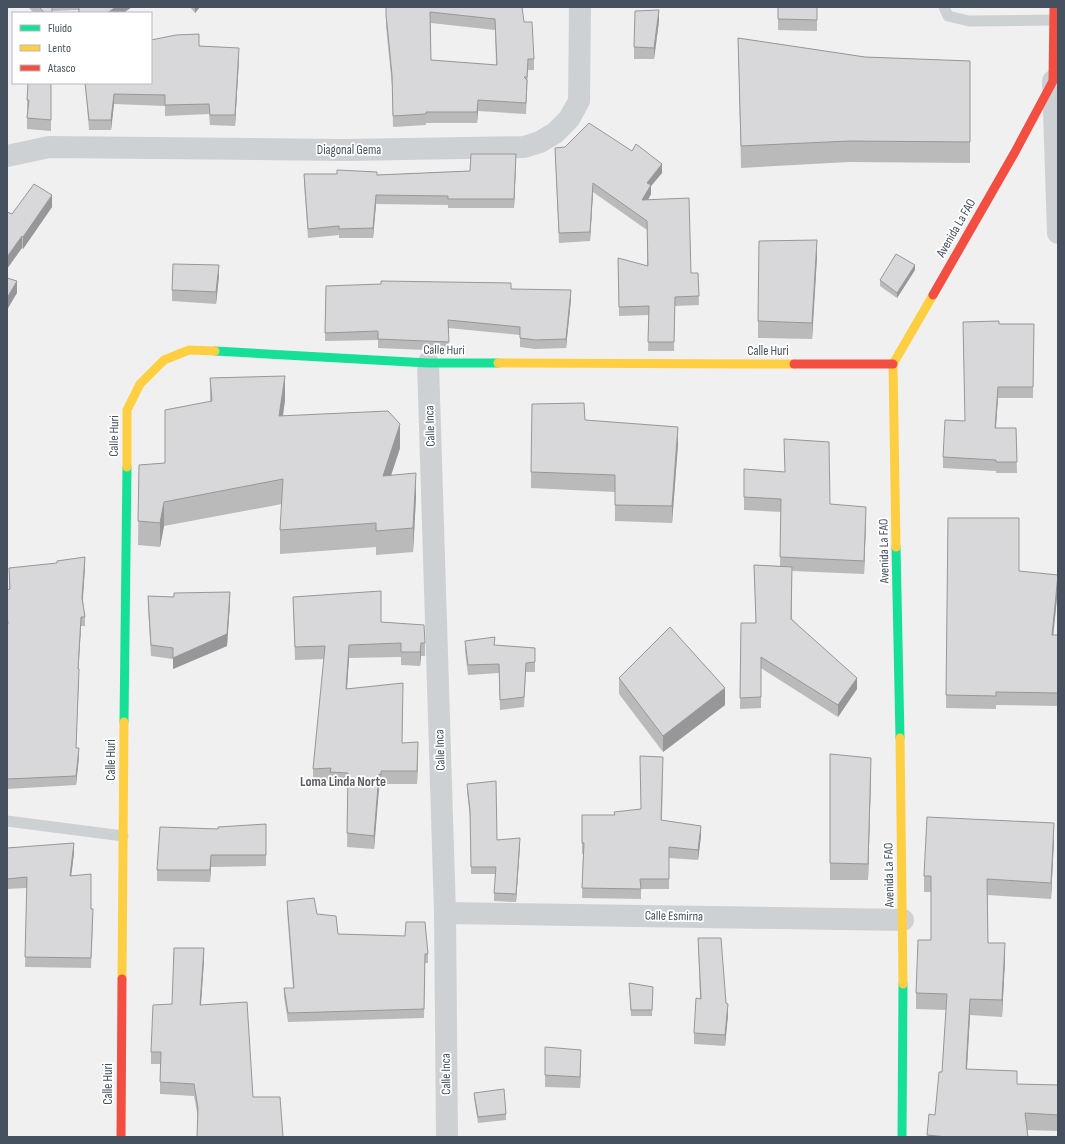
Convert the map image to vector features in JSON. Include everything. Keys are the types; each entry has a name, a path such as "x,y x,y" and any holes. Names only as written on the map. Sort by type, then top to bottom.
{"street":[{"name":"Diagonal Gema","path":"7,156 49,147 329,150 524,147 540,142 555,133 569,119 579,102 580,7"},
{"name":"Avenida La FAO","path":"902,1137 903,920 893,364 1015,152 1053,81 1054,7"},
{"path":"1053,81 1058,233"},
{"name":"Calle Huri","path":"121,1137 127,410 140,384 164,360 188,350 428,363 893,364"},
{"name":"Calle Inca","path":"428,363 445,913 447,1137"},
{"name":"Calle Esmirna","path":"445,913 903,920"}],"lane":[{"path":"944,7 948,16 969,21 1054,20"},
{"path":"7,821 123,836"}],"building":[{"path":"39,7 52,7 52,12 44,12"},
{"path":"79,7 116,7 108,12 79,12"},
{"path":"386,7 522,7 524,22 532,22 534,59 528,59 527,77 524,77 527,80 526,103 478,100 477,112 426,112 426,114 393,116 392,75","holes":["430,12 495,19 497,65 431,60"]},
{"path":"778,7 817,7 817,20 778,19"},
{"path":"659,10 654,48 634,47 635,11"},
{"path":"199,34 199,46 239,48 235,115 210,115 209,104 165,105 165,95 114,94 111,120 89,120 85,84 152,84 152,40 176,35"},
{"path":"738,38 865,57 970,61 970,142 849,141 741,146"},
{"path":"28,84 51,84 51,120 27,118 29,100 27,100"},
{"path":"589,123 632,151 636,144 662,164 647,183 651,185 642,200 689,198 691,273 698,273 699,296 675,297 674,342 648,342 649,306 619,307 618,258 648,266 647,221 593,183 590,232 559,233 555,148 565,147"},
{"path":"471,154 516,154 514,199 448,199 448,196 376,195 373,228 339,229 339,226 308,229 304,174 337,174 337,170 377,172 377,175 470,171"},
{"path":"34,184 52,195 23,237 22,236 7,257 7,212 12,214"},
{"path":"817,240 812,323 758,321 759,241"},
{"path":"896,254 915,265 897,293 880,280"},
{"path":"173,264 219,265 216,292 172,290"},
{"path":"7,278 17,281 7,298"},
{"path":"381,281 511,283 511,289 571,290 566,339 535,340 520,338 520,327 448,320 449,342 378,339 378,331 325,333 326,286 381,284"},
{"path":"999,321 999,324 1034,324 1033,387 998,387 995,428 1016,428 1017,462 996,462 996,460 943,457 945,420 965,421 963,322"},
{"path":"285,376 279,416 388,411 400,424 383,476 416,473 413,528 376,531 376,523 280,530 283,479 164,502 160,523 138,521 139,465 165,463 165,410 212,401 210,378"},
{"path":"584,403 585,420 678,427 672,506 615,505 615,475 531,472 532,404"},
{"path":"784,439 829,442 830,504 866,507 864,561 780,557 781,499 744,497 744,469 785,472"},
{"path":"948,518 1019,518 1019,571 1058,575 1052,635 1058,635 1058,693 996,692 996,696 946,695"},
{"path":"85,557 82,598 85,617 81,617 78,669 76,748 79,748 76,776 7,779 7,590 10,589 9,568 57,563 57,561"},
{"path":"754,565 792,567 791,619 857,678 838,705 761,657 761,697 740,698 741,623 756,623"},
{"path":"381,591 381,622 424,625 425,643 421,643 420,652 401,652 401,643 349,645 346,689 403,683 402,743 418,742 417,771 381,771 381,775 379,774 374,836 347,833 348,773 330,772 331,768 313,769 325,646 295,647 293,597"},
{"path":"230,592 227,634 173,658 173,648 151,645 148,596 174,597 174,593"},
{"path":"670,627 725,688 663,736 619,678"},
{"path":"495,637 494,645 535,648 535,662 526,663 524,697 500,700 499,664 468,665 465,641"},
{"path":"830,754 871,758 868,864 830,863"},
{"path":"640,756 663,757 661,820 701,826 698,850 669,847 669,879 640,879 641,889 582,888 584,843 582,843 582,815 615,815 614,812 641,809"},
{"path":"496,781 497,840 520,838 516,894 494,893 496,867 471,867 470,810 467,784"},
{"path":"927,817 1054,823 1051,883 987,879 988,943 1005,943 1002,1000 970,999 966,1069 1017,1071 1017,1084 1058,1085 1058,1115 1025,1113 1028,1137 947,1137 927,1135 929,1114 935,1115 939,1072 942,1072 947,994 916,993 918,940 931,940 931,876 924,876"},
{"path":"266,824 266,855 211,855 210,870 157,870 160,827 218,829 218,827"},
{"path":"74,843 70,876 91,874 91,909 93,909 91,958 25,957 27,877 7,879 7,848"},
{"path":"314,898 317,914 336,916 338,934 405,936 406,922 425,922 428,954 425,954 424,1009 288,1013 284,988 294,988 287,901"},
{"path":"698,938 721,938 726,1003 728,1004 725,1035 694,1033 696,998 701,999"},
{"path":"174,948 204,948 200,1005 247,1002 253,1097 280,1097 283,1137 197,1137 198,1108 194,1084 160,1082 161,1052 151,1052 153,1005 172,1004"},
{"path":"629,983 653,987 652,1010 631,1010"},
{"path":"545,1047 581,1050 580,1077 545,1075"},
{"path":"504,1089 506,1114 478,1117 474,1093"}],"traffic: fast":[{"path":"215,351 428,363 498,363"},
{"path":"124,722 127,467"},
{"path":"896,547 900,738"},
{"path":"902,1137 903,984"}],"traffic: slow":[{"path":"896,547 893,364 933,295"},
{"path":"127,467 127,410 140,384 164,360 189,350 215,351"},
{"path":"498,363 794,364"},
{"path":"122,979 124,722"},
{"path":"900,738 903,984"}],"traffic: jam":[{"path":"933,295 1015,152 1053,81 1054,7"},
{"path":"794,364 893,364"},
{"path":"121,1137 122,979"}],"district":[{"name":"Loma Linda Norte","path":"343,781"}]}
